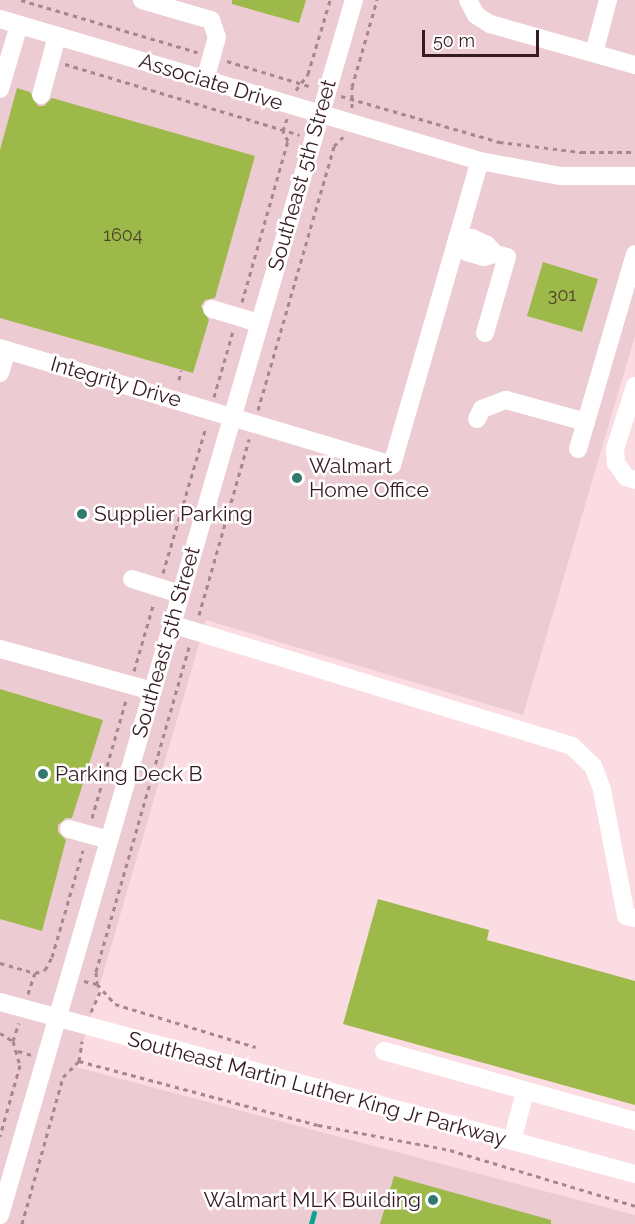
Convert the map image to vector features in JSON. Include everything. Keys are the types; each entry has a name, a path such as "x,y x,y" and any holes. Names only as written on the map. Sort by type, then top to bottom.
{"street":[{"path":"142,0 211,20 217,38 205,80"},
{"name":"Southeast 5th Street","path":"0,1215 354,0"},
{"path":"468,0 476,15 490,24 635,65"},
{"path":"594,53 608,0"},
{"name":"Associate Drive","path":"0,19 480,162 560,176 635,176"},
{"path":"0,90 19,25"},
{"path":"41,95 57,36"},
{"path":"480,162 456,240 467,252 484,257 495,254 507,257 485,333"},
{"name":"Integrity Drive","path":"3,349 392,465 456,240"},
{"path":"578,449 635,254"},
{"path":"212,309 259,323"},
{"path":"0,373 3,349"},
{"path":"635,386 615,449 616,464 626,477 635,480"},
{"path":"477,419 482,409 506,400 586,422"},
{"path":"132,579 180,594"},
{"path":"171,624 572,746 593,766 602,790 626,916 635,918"},
{"path":"0,649 152,691"},
{"path":"69,829 109,840"},
{"name":"Southeast Martin Luther King Jr Parkway","path":"0,1002 635,1174"},
{"path":"384,1051 635,1121"},
{"path":"512,1141 525,1092"}],"path":[{"path":"21,0 301,82 311,87"},
{"path":"294,93 308,74 330,0"},
{"path":"352,110 354,100 352,87 377,0"},
{"path":"60,62 296,134"},
{"path":"343,96 499,142 581,152 635,152"},
{"path":"223,388 216,388 288,141 283,131 285,123"},
{"path":"258,410 334,146 344,137"},
{"path":"179,380 182,370"},
{"path":"162,577 204,433 210,435"},
{"path":"241,443 248,445 96,972 100,992 115,1004 256,1047"},
{"path":"133,674 156,598"},
{"path":"92,820 126,697"},
{"path":"45,969 84,847"},
{"path":"0,963 35,973 45,969 51,972"},
{"path":"31,985 35,973"},
{"path":"86,982 97,984"},
{"path":"94,1000 100,992"},
{"path":"0,1033 13,1041 18,1051 20,1065 0,1136"},
{"path":"13,1041 16,1035"},
{"path":"18,1051 26,1053"},
{"path":"78,1054 79,1061"},
{"path":"22,1224 63,1077 70,1066 79,1061 318,1125 450,1150 635,1206"},
{"path":"63,1063 70,1066"}],"shaded area":[{"name":"Walmart Home Office","path":"0,0 635,0 635,336 523,715 206,620 76,1067 635,1215 635,1224 0,1224"}],"building":[{"path":"232,0 306,0 299,23 232,4"},
{"path":"17,88 30,92 38,106 44,106 52,98 255,156 215,298 205,300 201,306 209,320 193,373 0,318 0,150"},
{"path":"543,262 598,279 582,332 527,316"},
{"name":"Parking Deck B","path":"0,689 103,720 72,818 66,818 58,825 58,832 66,840 42,931 0,919"},
{"path":"378,899 489,930 487,940 635,981 635,1105 343,1024"},
{"name":"Walmart MLK Building","path":"394,1176 551,1220 551,1224 380,1224"}],"waterway":[{"path":"311,1224 314,1213"}],"place":[{"name":"Walmart Home Office","path":"297,478"},
{"name":"Supplier Parking","path":"82,514"},
{"name":"Parking Deck B","path":"43,774"},
{"name":"Walmart MLK Building","path":"433,1200"}]}
